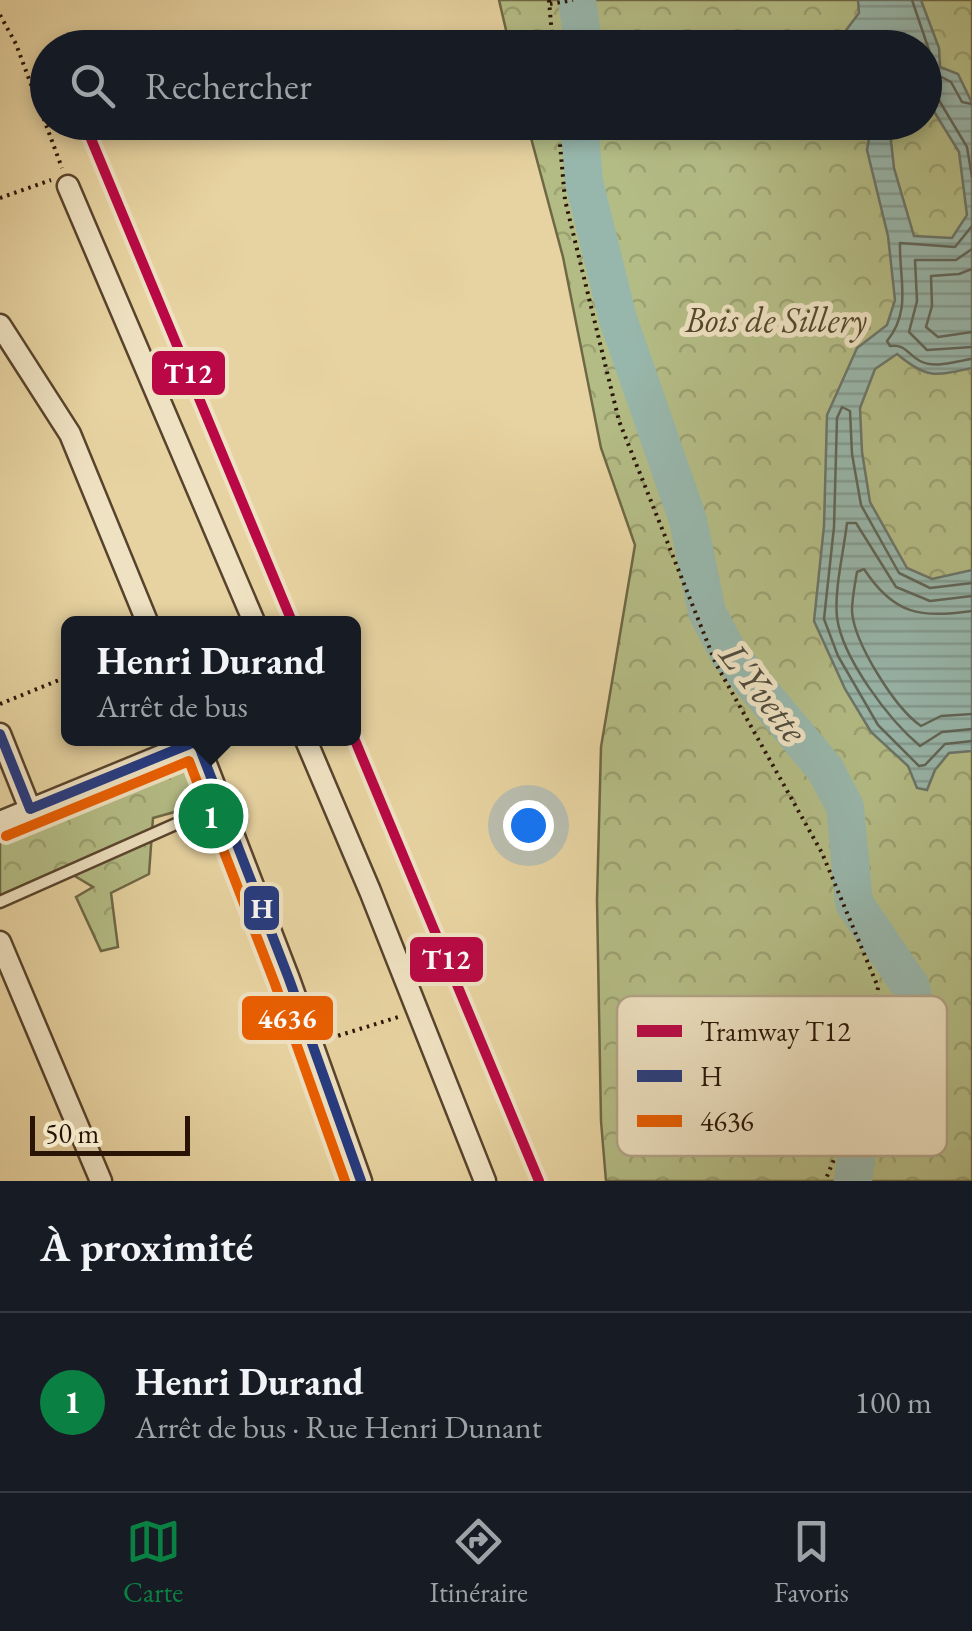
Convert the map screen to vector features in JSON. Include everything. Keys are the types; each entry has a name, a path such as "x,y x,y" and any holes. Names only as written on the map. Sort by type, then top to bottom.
{"street":[{"path":"68,186 252,616"},
{"path":"0,325 70,434 145,616"},
{"path":"0,734 30,809"},
{"path":"0,822 182,746"},
{"path":"198,746 361,1181"},
{"path":"307,746 485,1181"},
{"path":"0,942 101,1181"}],"lane":[{"path":"0,902 221,804"}],"path":[{"path":"551,30 549,2 573,0"},
{"path":"0,15 30,82"},
{"path":"0,198 65,176 52,140"},
{"path":"559,140 564,200 619,422 716,664 822,853 878,986 877,996"},
{"path":"0,704 61,679"},
{"path":"312,1044 418,1011"},
{"path":"825,1181 835,1156"}],"green space":[{"name":"Bois de Sillery","path":"499,0 972,0 972,1181 606,1181 601,1121 597,900 601,747 635,545 601,448 563,257 532,140 942,140 942,30 506,30"},
{"path":"183,752 207,803 153,818 149,874 111,893 118,947 101,951 76,897 93,887 63,869 0,897 0,834"}],"water":[{"path":"858,0 921,0 932,30 846,30 859,13"},
{"path":"942,68 958,74 972,103 972,368 949,373 924,372 897,354 875,369 860,408 870,502 907,568 932,579 972,570 972,751 949,753 935,770 927,790 917,788 908,766 871,732 845,689 814,621 824,526 827,415 857,348 887,325 895,300 888,236 867,150 869,140 891,140 894,168 914,236 952,238 967,215 959,152 942,124"}],"waterway":[{"name":"L'Yvette","path":"577,0 581,30"},
{"name":"L'Yvette","path":"580,140 584,182 618,319 688,520 707,612 729,654 825,769 845,807 854,903 911,987 912,996"},
{"name":"L'Yvette","path":"853,1181 856,1156"}],"tram line":[{"name":"T12","path":"91,140 290,616"},
{"name":"T12","path":"357,746 539,1181"}],"transit line":[{"name":"H","path":"0,734 30,809 185,746"},
{"name":"H","path":"199,746 289,979 361,1181"},
{"name":"4636","path":"6,836 189,761 345,1181"}],"place":[{"name":"Henri Durand","path":"211,816"}]}
